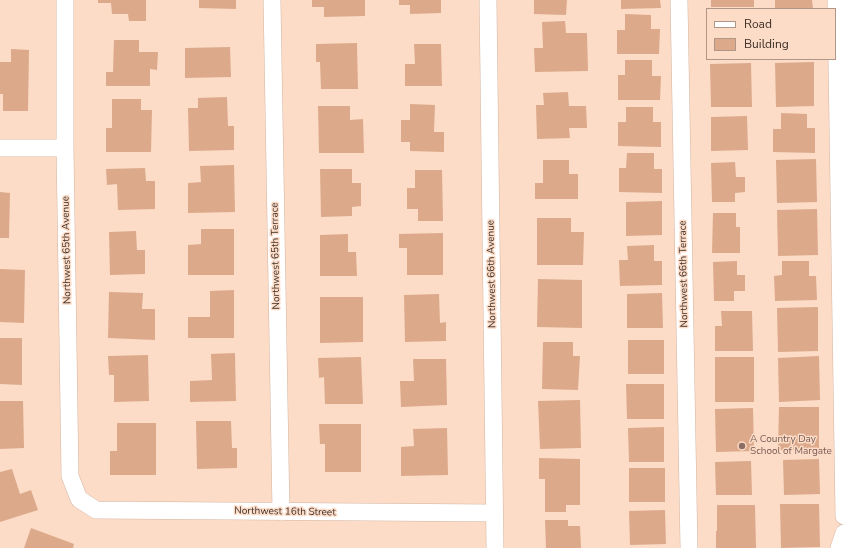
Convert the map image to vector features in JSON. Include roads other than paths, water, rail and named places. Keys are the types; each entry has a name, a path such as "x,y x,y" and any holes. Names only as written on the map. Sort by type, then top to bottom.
{"street":[{"name":"Northwest 65th Avenue","path":"65,0 65,148 70,476 79,499"},
{"name":"Northwest 65th Terrace","path":"272,0 281,512"},
{"name":"Northwest 66th Avenue","path":"488,0 495,548"},
{"name":"Northwest 66th Terrace","path":"679,0 689,548"},
{"path":"836,0 844,516"},
{"path":"0,148 65,148"},
{"name":"Northwest 16th Street","path":"79,499 96,510 494,513"},
{"path":"839,548 844,533"}],"place":[{"name":"A Country Day School of Margate","path":"742,446"}]}
